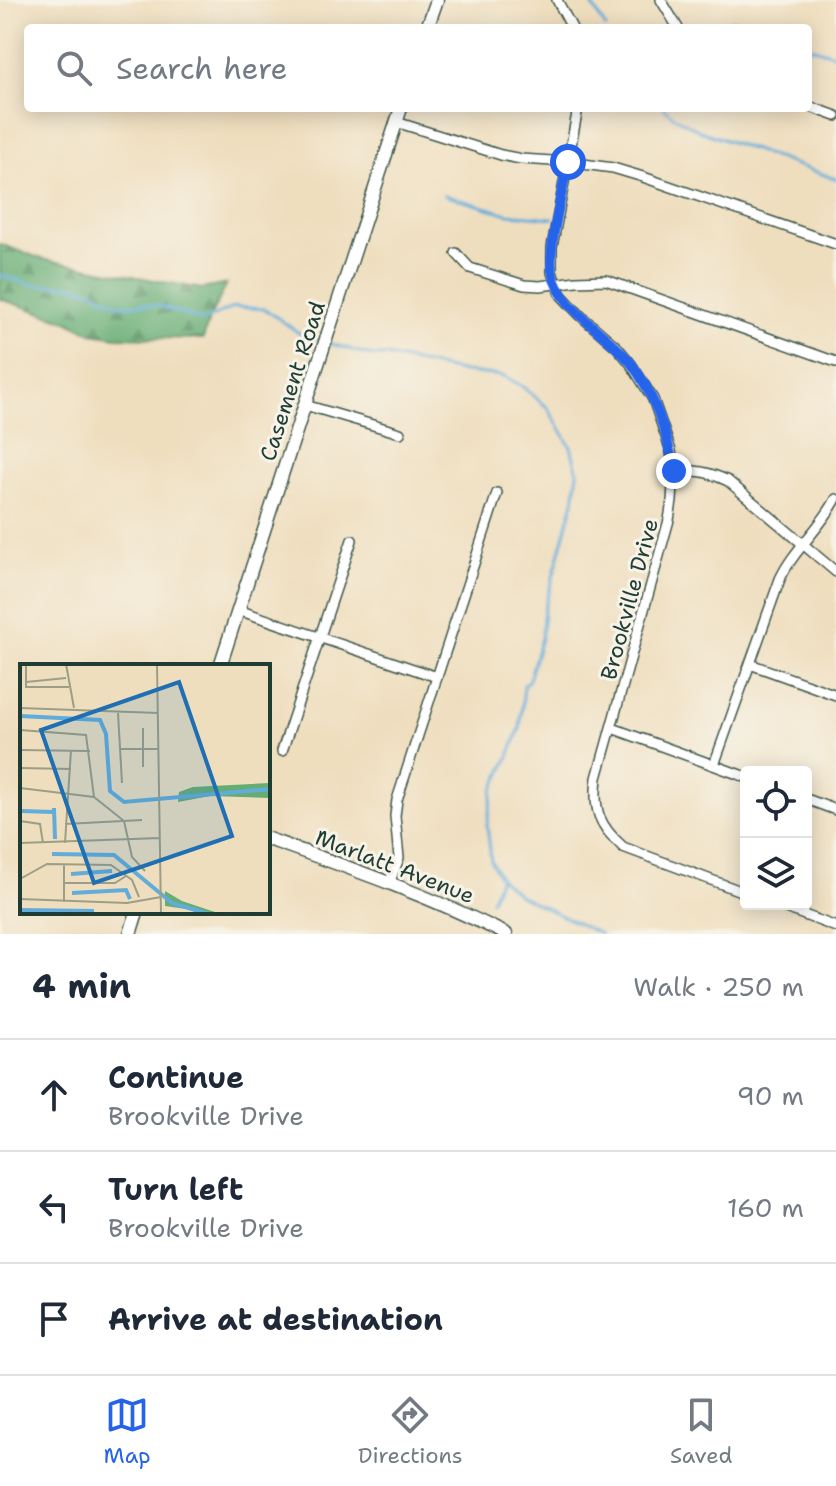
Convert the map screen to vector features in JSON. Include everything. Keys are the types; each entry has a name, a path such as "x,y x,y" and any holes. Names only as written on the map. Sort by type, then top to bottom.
{"street":[{"path":"428,24 437,0"},
{"path":"557,0 570,24"},
{"path":"661,0 676,24"},
{"path":"812,107 836,116"},
{"name":"Casement Road","path":"221,664 400,112"},
{"path":"556,284 552,272 552,247 577,112"},
{"path":"396,122 501,155 613,168 836,244"},
{"path":"456,253 470,268 524,285 606,280 836,362"},
{"name":"Brookville Drive","path":"556,284 570,306 618,348 642,379 662,424 674,471 669,520 597,778 595,802 610,835 623,847 740,891"},
{"path":"305,405 400,433"},
{"path":"674,471 700,471 728,481 836,572"},
{"path":"390,881 399,858 395,816 397,800 497,493"},
{"path":"714,765 780,579 787,564 830,511 836,499"},
{"path":"282,751 352,540"},
{"path":"238,610 437,677"},
{"path":"750,664 836,695"},
{"path":"612,728 740,775"},
{"path":"812,801 836,810"},
{"name":"Marlatt Avenue","path":"270,840 390,881 506,934"},
{"path":"791,910 836,927"},
{"path":"130,934 136,914"}],"green space":[{"path":"0,244 42,259 202,289 227,284 209,319 203,339 117,337 91,333 67,321 0,299"}],"waterway":[{"path":"589,0 604,24"},
{"path":"727,24 732,20 744,24"},
{"path":"812,47 836,55"},
{"path":"668,112 700,131 836,179"},
{"path":"444,195 508,214 553,218"},
{"path":"0,275 33,285 73,286 93,291 120,305 160,306 203,321 234,307 265,309 299,333 321,340"},
{"path":"328,343 373,356 503,376 522,386 548,408 571,447 578,473 574,501 544,610 541,638 529,680 524,685 520,728 493,790 487,824 491,861 500,878 519,895 600,934"},
{"path":"491,900 500,878"}],"route":[{"path":"568,162 552,247 552,272 556,284 570,306 618,348 642,379 662,424 674,471"}]}
